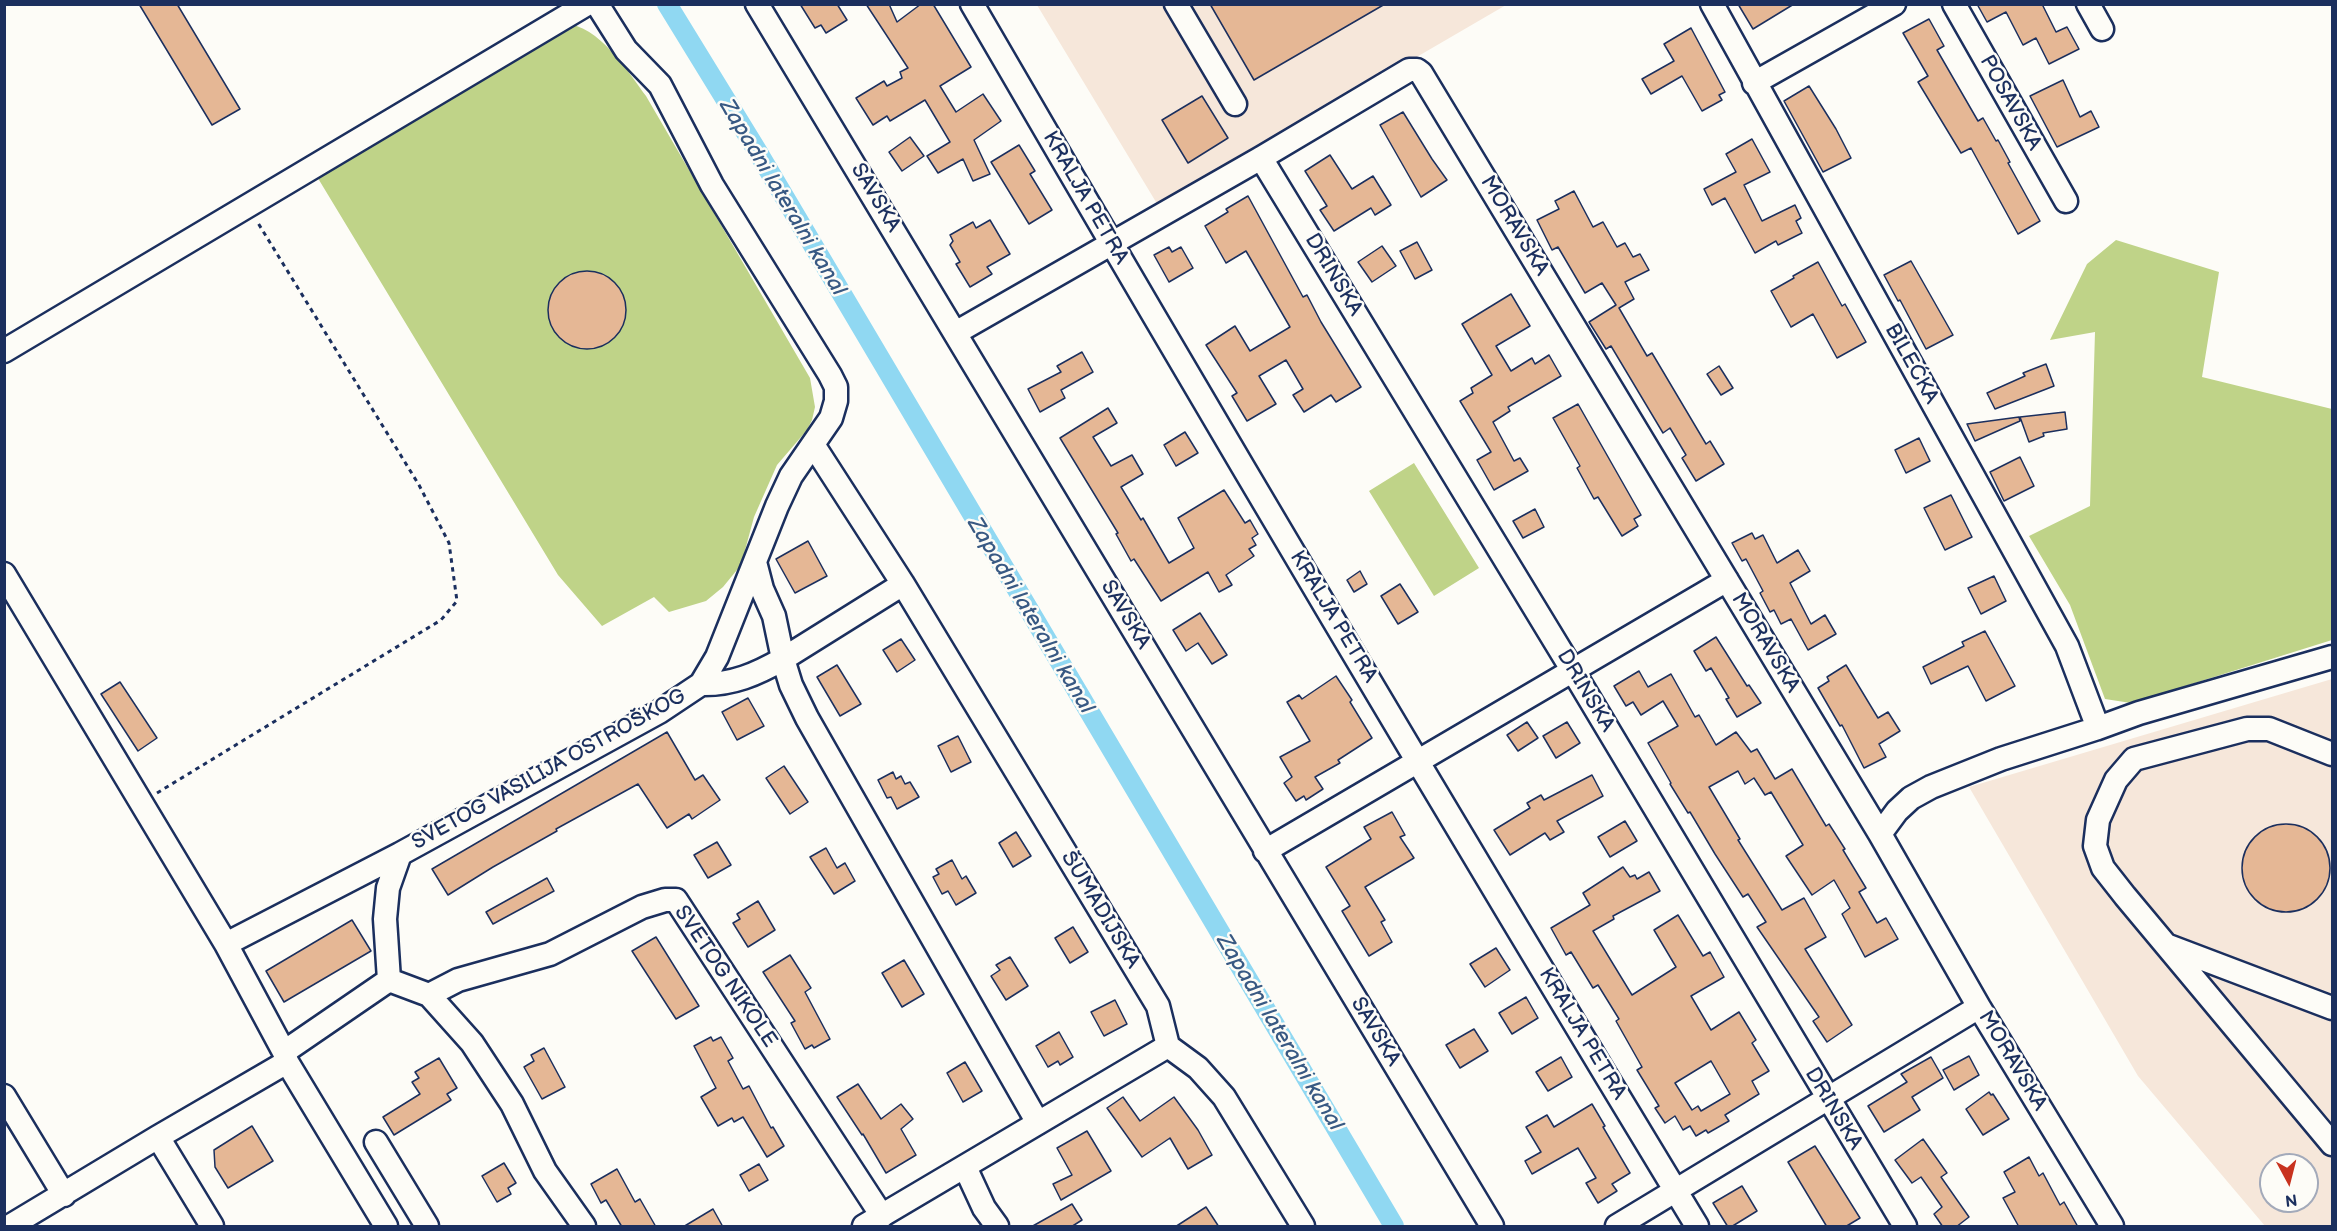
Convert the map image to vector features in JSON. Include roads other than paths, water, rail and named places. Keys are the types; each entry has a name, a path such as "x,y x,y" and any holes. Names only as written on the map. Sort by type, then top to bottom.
{"street":[{"path":"4,351 587,4"},
{"path":"597,4 626,50 660,85 712,185 836,387 836,401 831,418 814,446 791,476 717,657 701,684 723,685 763,671 903,584"},
{"name":"SAVSKA","path":"757,4 957,332 1265,851 1492,1227"},
{"name":"KRALJA PETRA","path":"972,4 1418,761 1697,1227"},
{"path":"1176,4 1235,104"},
{"name":"BILEĆKA","path":"1712,4 2067,646 2098,728"},
{"path":"1754,82 1894,4"},
{"name":"POSAVSKA","path":"1954,4 2066,201"},
{"path":"2088,4 2102,29"},
{"name":"MORAVSKA","path":"1261,158 1409,70 1417,69 1429,83 1880,834 1979,1006 2112,1227"},
{"path":"957,332 1261,158"},
{"name":"DRINSKA","path":"1261,158 1573,671 1905,1227"},
{"name":"ŠUMADIJSKA","path":"814,446 903,584 1158,1006 1168,1046"},
{"path":"755,562 762,589 774,616 791,685 807,718 1038,1123"},
{"path":"4,574 226,944 286,1057 386,1227"},
{"path":"1265,851 1727,580"},
{"path":"1880,834 1897,811 1911,798 1931,787 2001,759 2139,713 2332,657"},
{"name":"SVETOG VASILIJA OSTROŠKOG","path":"389,980 385,919 388,888 400,854 659,712 701,684"},
{"path":"2332,754 2269,729 2247,729 2134,759 2116,780 2098,820 2095,846 2103,868 2164,945 2332,1144"},
{"path":"226,944 400,854"},
{"name":"SVETOG NIKOLE","path":"429,995 458,980 550,954 642,907 665,900 676,900 873,1221"},
{"path":"2164,945 2332,1008"},
{"path":"10,1227 286,1057 389,980 429,995 453,1020 478,1052 512,1104 544,1171 584,1227"},
{"path":"1617,1227 1979,1006"},
{"path":"873,1221 1168,1046 1198,1068 1224,1097 1303,1227"},
{"path":"4,1096 64,1195"},
{"path":"158,1137 212,1227"},
{"path":"376,1142 427,1227"},
{"path":"964,1167 984,1208 997,1227"}],"waterway":[{"name":"Zapadni lateralni kanal","path":"667,4 756,149 1394,1226"}]}
